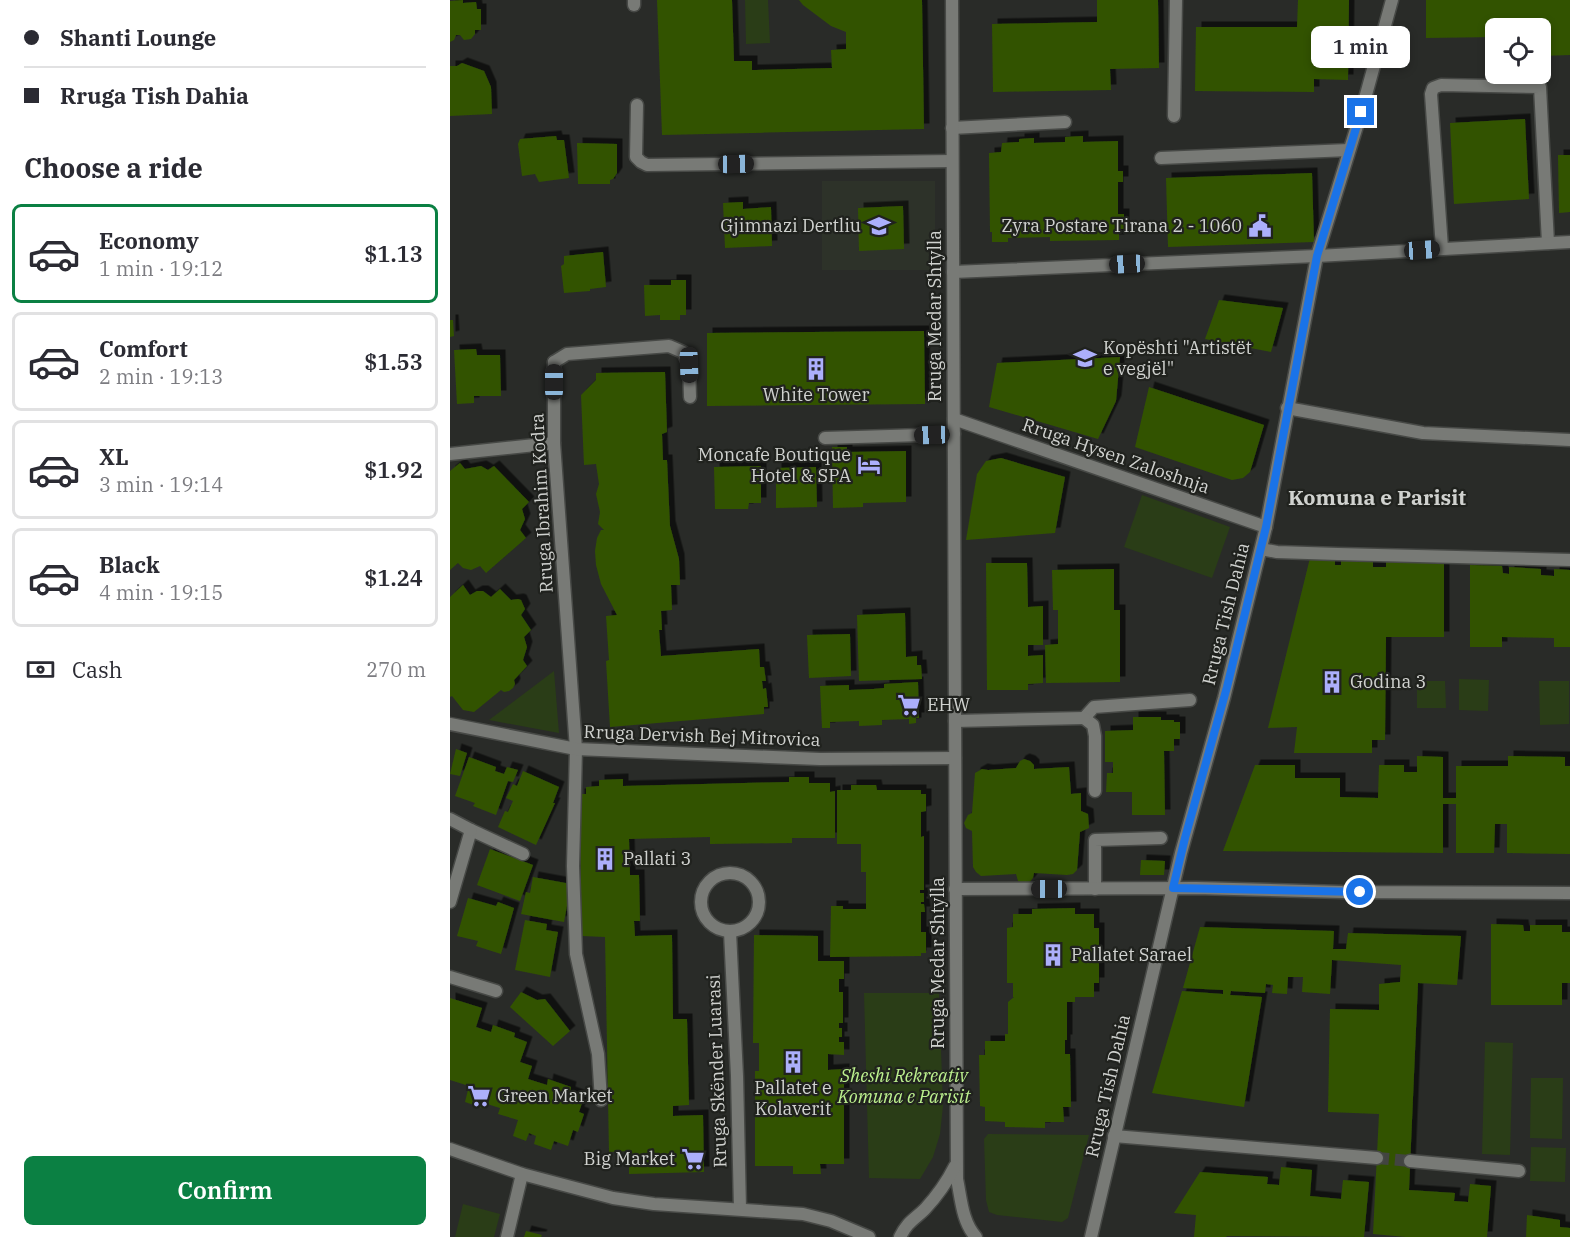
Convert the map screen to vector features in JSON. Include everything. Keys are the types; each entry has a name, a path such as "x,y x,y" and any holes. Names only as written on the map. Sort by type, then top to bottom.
{"street":[{"name":"Rruga Medar Shtylla","path":"952,0 957,1179 965,1218 976,1237"},
{"name":"Rruga Tish Dahia","path":"1091,1237 1183,845 1227,687 1261,549 1317,256 1392,0"},
{"path":"1174,116 1176,6"},
{"path":"1442,248 1431,94 1433,88 1441,85 1540,87 1548,243"},
{"path":"637,105 636,157 647,165 952,161"},
{"path":"952,128 1065,122"},
{"path":"1161,158 1348,150"},
{"path":"953,272 1570,242"},
{"name":"Rruga Ibrahim Kodra","path":"601,1100 598,1054 576,954 573,866 576,749 554,443 554,362 567,354 669,346 683,352 689,365 690,397"},
{"path":"1287,408 1423,433 1570,440"},
{"name":"Rruga Hysen Zaloshnja","path":"954,419 1266,527"},
{"path":"825,438 954,434"},
{"path":"450,454 554,443"},
{"path":"1261,549 1277,552 1328,554 1570,560"},
{"path":"1084,718 1094,707 1190,700"},
{"path":"955,721 1084,718 1093,725 1095,736 1095,791"},
{"name":"Rruga Dervish Bej Mitrovica","path":"450,724 576,749 820,759 955,758"},
{"path":"450,819 523,854"},
{"path":"450,902 471,830"},
{"path":"1095,889 1095,840 1161,838"},
{"path":"727,872 745,876 753,882 760,900 755,918 740,930 730,932 712,926 701,909 700,899 709,881 727,872"},
{"path":"956,890 1173,888 1570,893"},
{"name":"Rruga Skënder Luarasi","path":"730,932 737,1076 740,1209"},
{"path":"450,977 496,990"},
{"path":"1114,1136 1377,1158"},
{"path":"450,1149 522,1174 633,1202 803,1214 831,1221 869,1237"},
{"path":"1410,1161 1519,1171"},
{"path":"900,1237 910,1221 924,1211 946,1184 957,1162"},
{"path":"507,1237 522,1174"}],"shaded area":[{"name":"Gjimnazi Dertliu","path":"822,181 935,181 935,270 822,270"}],"green space":[{"path":"745,0 768,0 770,43 746,44"},
{"path":"1142,495 1230,527 1212,578 1124,547"},
{"path":"554,671 559,733 489,720"},
{"path":"1459,679 1489,680 1488,711 1459,710"},
{"path":"1417,681 1445,681 1446,708 1417,708"},
{"path":"1539,681 1569,681 1569,724 1540,725"},
{"name":"Sheshi Rekreativ Komuna e Parisit","path":"864,993 939,993 943,1106 940,1134 933,1157 920,1179 869,1178"},
{"path":"1485,1042 1513,1043 1510,1155 1482,1154"},
{"path":"1531,1078 1563,1078 1562,1139 1530,1138"},
{"path":"988,1134 1089,1135 1068,1218 1062,1222 997,1215 989,1212 986,1200 984,1139"},
{"path":"1531,1147 1566,1148 1565,1182 1530,1181"},
{"path":"463,1204 500,1214 494,1237 455,1237"}],"building":[{"path":"463,0 463,3 476,2 477,9 481,9 481,30 475,30 471,39 464,40 460,35 456,35 450,42 450,1"},
{"path":"657,0 732,0 734,61 752,61 752,70 756,70 832,68 831,50 846,49 846,32 831,26 799,0 922,0 924,129 662,135"},
{"path":"1097,0 1158,0 1159,68 1110,69 1111,90 993,92 992,24 1097,22"},
{"path":"1298,0 1349,0 1348,80 1314,79 1314,92 1195,91 1196,27 1297,27"},
{"path":"1426,0 1570,0 1570,55 1551,56 1551,18 1485,18 1485,37 1426,38"},
{"path":"462,63 484,71 491,87 492,114 450,116 450,66"},
{"path":"1525,119 1529,199 1454,204 1450,123"},
{"path":"556,136 557,140 564,140 569,178 539,182 535,174 522,176 518,144 520,139"},
{"path":"1083,136 1083,142 1118,141 1118,171 1123,171 1123,182 1118,182 1118,214 1124,214 1124,229 1119,229 1119,240 1050,241 1050,237 1008,238 1008,242 992,242 989,153 1001,152 1002,143 1019,142 1019,139 1034,138 1034,143 1065,142 1065,137"},
{"path":"577,143 617,144 617,173 610,180 610,184 578,184"},
{"path":"1558,155 1570,155 1570,212 1559,213"},
{"path":"1312,173 1314,242 1168,247 1166,178"},
{"path":"743,202 743,209 771,207 772,246 725,248 723,203"},
{"path":"903,206 904,249 859,251 858,208"},
{"path":"603,252 606,287 564,293 561,266 564,264 564,256"},
{"path":"671,280 686,280 686,315 680,315 680,320 660,320 660,315 645,316 644,285 671,285"},
{"path":"1219,300 1283,308 1271,352 1205,339"},
{"path":"450,320 453,320 454,336 450,337"},
{"name":"White Tower","path":"924,331 925,404 707,406 707,333"},
{"path":"476,349 477,355 500,355 501,396 474,396 474,403 457,404 454,350"},
{"path":"1120,357 1116,401 1098,439 989,407 997,363"},
{"path":"665,372 667,432 662,434 663,460 667,460 670,526 679,559 680,585 671,585 672,610 661,611 662,630 659,630 661,656 759,649 760,667 764,667 766,681 762,681 763,689 766,688 768,707 764,707 764,714 610,727 606,616 617,615 601,584 596,565 597,538 601,530 604,530 598,524 600,512 596,494 599,484 596,464 584,465 581,395 596,380 596,373"},
{"path":"1149,387 1264,425 1250,472 1243,478 1232,480 1135,447"},
{"name":"Moncafe Boutique Hotel & SPA","path":"832,447 847,447 847,452 906,451 906,502 863,503 863,507 833,508"},
{"path":"1001,458 1065,477 1055,533 966,540 977,474 986,461"},
{"path":"460,463 465,469 481,466 488,470 494,466 529,502 522,509 525,519 520,530 526,538 486,573 480,566 471,570 463,568 458,563 450,570 450,471"},
{"path":"761,466 761,503 749,503 748,509 715,509 714,467"},
{"path":"816,467 817,507 776,508 776,468"},
{"name":"Godina 3","path":"1310,558 1335,559 1335,565 1341,565 1341,559 1373,561 1373,567 1386,567 1386,561 1444,564 1444,637 1386,637 1385,740 1372,740 1372,753 1294,753 1297,727 1268,728"},
{"path":"986,563 1027,563 1028,607 1043,606 1043,645 1028,645 1028,656 1043,655 1043,683 1028,684 1028,690 987,690"},
{"path":"1470,565 1502,566 1503,573 1509,574 1509,567 1541,569 1541,575 1554,576 1554,569 1570,570 1570,647 1554,647 1554,638 1502,637 1502,647 1470,647"},
{"path":"1114,569 1114,610 1120,610 1120,682 1046,683 1045,645 1058,644 1058,610 1053,610 1052,570"},
{"path":"463,585 470,595 483,591 491,597 500,589 511,600 521,600 525,609 521,615 531,630 524,637 527,647 523,660 527,666 514,680 513,688 504,692 501,690 474,712 463,710 452,696 450,697 450,597"},
{"path":"905,613 906,657 917,656 917,665 921,665 922,679 859,681 857,615"},
{"path":"850,634 851,676 809,678 807,635"},
{"path":"918,682 919,718 916,718 916,723 909,724 909,719 882,720 882,725 859,726 859,721 830,722 830,728 822,728 820,686 849,685 849,690 884,688 884,684"},
{"path":"1133,717 1161,717 1161,720 1180,722 1180,739 1174,739 1174,751 1164,751 1165,815 1132,815 1132,792 1106,792 1107,773 1113,773 1113,762 1105,762 1105,731 1133,730"},
{"path":"456,749 467,753 460,776 450,774"},
{"path":"1417,756 1443,757 1443,798 1456,798 1456,766 1508,766 1508,756 1565,757 1565,766 1570,766 1570,854 1507,853 1507,824 1495,824 1494,853 1456,853 1456,804 1443,804 1443,853 1223,851 1255,765 1295,765 1295,778 1340,778 1340,797 1378,798 1379,765 1404,765 1404,772 1417,772"},
{"path":"469,757 496,767 495,771 504,774 507,767 518,770 513,782 508,781 496,815 473,806 475,803 455,796"},
{"path":"1024,759 1034,765 1034,769 1069,767 1071,794 1081,793 1081,811 1088,814 1089,828 1080,832 1077,870 1073,874 1034,873 1029,883 1024,884 1018,881 1016,874 981,876 973,867 972,831 966,828 964,823 968,815 972,813 975,773 982,769 1016,768"},
{"path":"523,771 559,787 553,803 555,803 536,845 498,827 505,811 508,812 513,801 506,798 513,784 517,786"},
{"path":"789,777 809,777 809,783 830,783 830,792 835,791 835,838 792,838 792,843 710,844 710,837 629,839 630,875 639,875 640,921 634,921 635,936 672,935 673,1019 687,1019 689,1105 673,1106 673,1116 703,1115 704,1172 629,1174 629,1151 609,1152 605,937 582,936 579,794 586,794 586,787 599,786 599,780 623,779 623,786 789,782"},
{"path":"851,785 876,785 877,790 921,790 921,794 926,794 926,811 921,812 921,837 924,836 924,890 920,890 920,893 924,893 924,902 921,904 924,904 925,912 921,912 921,932 926,932 926,953 921,953 921,956 830,957 831,906 843,906 843,909 866,909 866,872 861,872 861,844 837,844 837,790 851,790"},
{"path":"490,849 533,865 520,901 477,885"},
{"path":"1141,860 1165,861 1164,875 1140,875"},
{"path":"533,877 571,884 564,922 521,914 526,892 530,893"},
{"path":"468,898 496,906 498,902 514,908 501,954 476,946 478,941 457,936"},
{"path":"1075,908 1075,914 1094,914 1094,928 1099,928 1099,983 1094,983 1094,997 1075,997 1075,1002 1067,1002 1065,1054 1070,1054 1071,1107 1063,1107 1064,1122 1045,1122 1045,1128 1005,1127 1005,1122 985,1121 985,1107 980,1106 979,1055 985,1055 985,1041 1005,1041 1005,1034 1008,1034 1008,1002 1014,997 1013,983 1007,983 1007,928 1013,927 1013,914 1032,914 1032,909"},
{"path":"525,920 547,924 546,930 558,932 550,977 515,970"},
{"path":"1491,924 1523,925 1524,931 1530,931 1530,925 1562,925 1562,932 1570,932 1570,983 1562,983 1562,1005 1491,1005"},
{"path":"1200,927 1334,931 1333,949 1346,949 1348,933 1461,936 1457,985 1418,983 1409,1190 1455,1193 1454,1201 1468,1202 1470,1184 1491,1186 1487,1237 1406,1237 1373,1234 1379,1114 1328,1112 1330,1009 1379,1010 1379,984 1400,982 1401,965 1332,960 1330,994 1302,992 1303,977 1288,977 1287,994 1272,993 1273,985 1266,984 1265,993 1231,991 1230,995 1262,997 1244,1107 1152,1093 1182,991 1223,994 1223,990 1183,988"},
{"name":"Pallatet e Kolaverit","path":"754,935 818,936 818,961 844,961 844,979 839,979 839,992 843,992 843,1023 839,1023 839,1028 842,1028 842,1037 839,1037 839,1042 844,1042 844,1055 828,1054 828,1070 844,1069 844,1164 820,1164 821,1174 793,1174 793,1166 755,1166 755,1071 759,1071 759,1043 753,1043"},
{"path":"521,992 537,1000 545,999 570,1031 553,1046 510,1007"},
{"path":"450,998 482,1008 476,1027 491,1032 493,1025 515,1033 514,1037 527,1042 520,1062 532,1066 528,1079 547,1085 548,1079 571,1087 570,1092 584,1097 579,1112 584,1114 578,1132 573,1130 568,1146 554,1141 551,1150 534,1144 536,1136 529,1133 526,1141 513,1136 518,1120 498,1114 500,1108 487,1104 485,1109 465,1102 469,1086 450,1080"},
{"path":"1281,1167 1312,1170 1310,1196 1341,1199 1343,1180 1369,1182 1364,1237 1194,1237 1196,1215 1174,1213 1200,1172 1268,1177 1267,1184 1279,1185"},
{"path":"1527,1215 1560,1220 1560,1227 1570,1228 1570,1237 1526,1237"},
{"path":"526,1231 542,1235 541,1237 524,1237"}],"tunnel":[{"path":"1377,1158 1410,1161"}],"place":[{"name":"Gjimnazi Dertliu","path":"879,226"},
{"name":"Zyra Postare Tirana 2 - 1060","path":"1260,226"},
{"name":"Kopështi \"Artistët e vegjël\"","path":"1085,358"},
{"name":"White Tower","path":"816,369"},
{"name":"Moncafe Boutique Hotel & SPA","path":"869,465"},
{"name":"Godina 3","path":"1332,682"},
{"name":"EHW","path":"909,705"},
{"name":"Pallati 3","path":"605,859"},
{"name":"Pallatet Sarael","path":"1053,955"},
{"name":"Pallatet e Kolaverit","path":"793,1062"},
{"name":"Green Market","path":"479,1096"},
{"name":"Big Market","path":"693,1159"}],"district":[{"name":"Komuna e Parisit","path":"1377,498"}],"route":[{"path":"1360,892 1173,888 1227,687 1266,527 1317,256 1361,112"}]}
